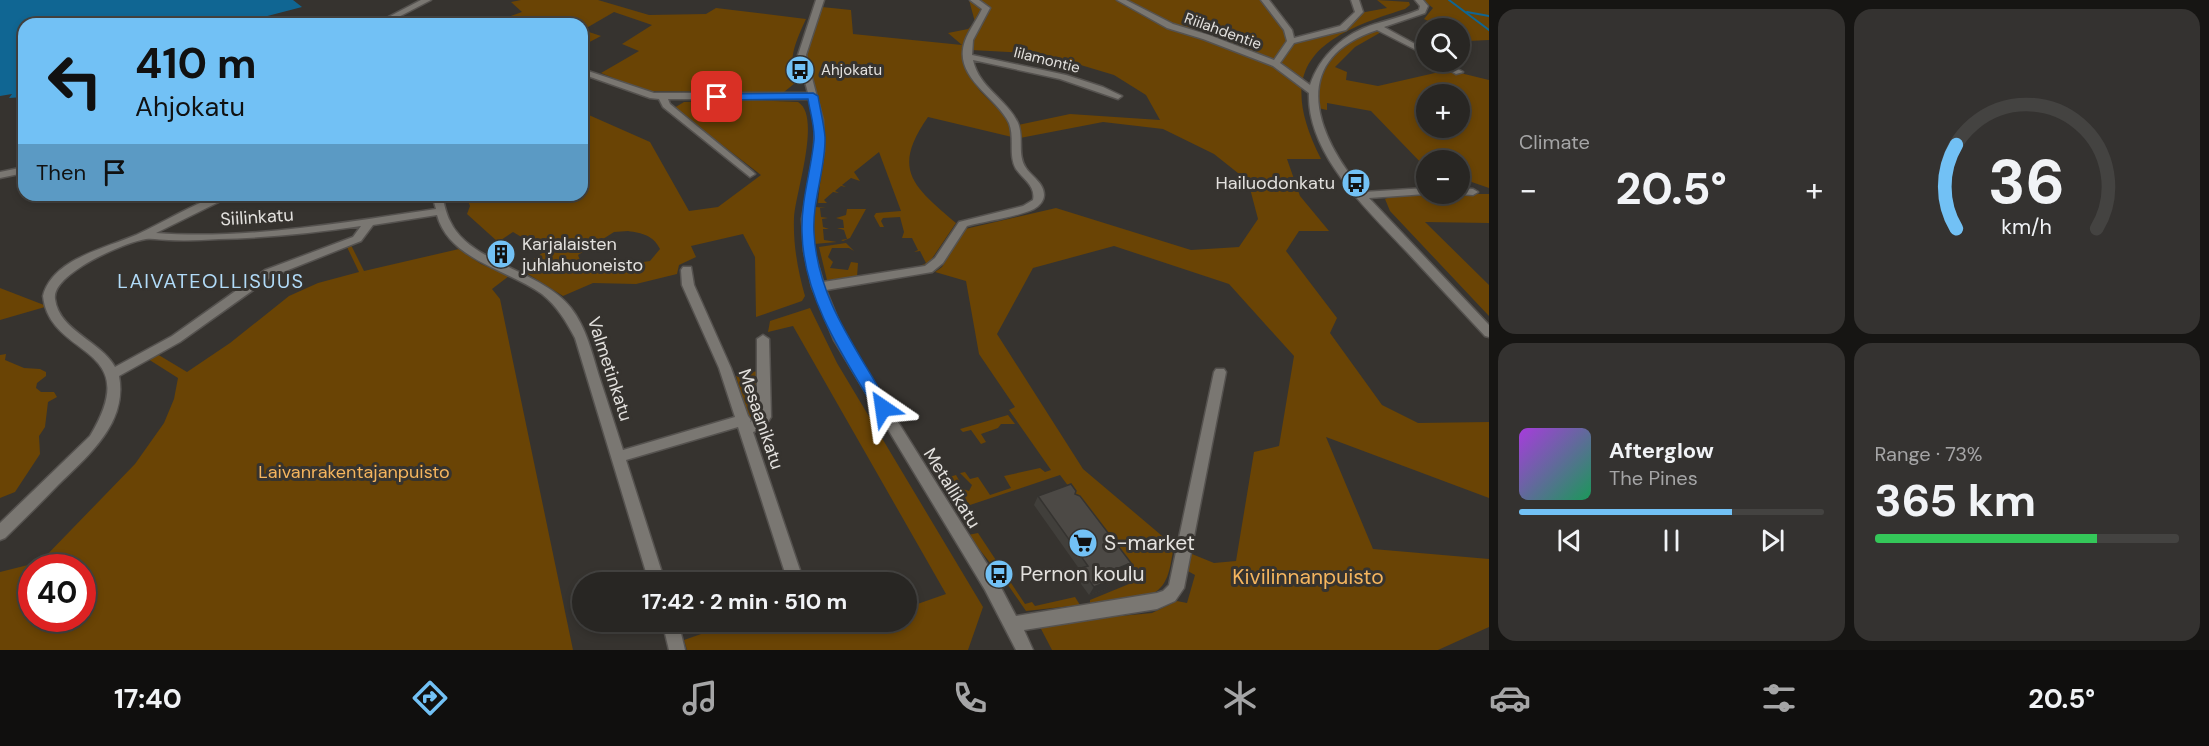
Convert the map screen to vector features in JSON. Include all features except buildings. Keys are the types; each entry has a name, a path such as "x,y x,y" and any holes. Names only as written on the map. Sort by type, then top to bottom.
{"street":[{"path":"391,18 427,0"},
{"name":"Metallikatu","path":"820,0 802,55 813,96 820,138 808,204 808,234 818,287 840,340 1014,624 1026,650"},
{"path":"818,287 933,267 963,224 1033,206 1039,197 1036,186 1018,164 1013,122 979,84 969,57 967,47 986,8 974,0"},
{"name":"Riilahdentie","path":"1121,0 1170,26 1276,64 1313,92"},
{"path":"1265,0 1288,30 1291,41"},
{"path":"1276,64 1291,41 1346,27 1359,12 1355,0"},
{"path":"1419,0 1424,6 1417,13 1356,34 1326,60 1318,71 1313,92 1314,108 1322,137 1337,164 1360,195 1489,333"},
{"path":"1376,26 1416,47"},
{"name":"Iilamontie","path":"969,57 1047,73 1118,96"},
{"path":"588,73 638,93 663,97 813,96"},
{"path":"663,97 666,105 750,174"},
{"path":"0,175 18,171"},
{"path":"1360,195 1416,192"},
{"path":"142,236 213,201"},
{"name":"Valmetinkatu","path":"438,201 439,212 449,231 476,255 527,278 551,293 566,308 581,338 654,572"},
{"name":"Siilinkatu","path":"112,374 101,356 58,319 48,296 54,283 67,272 113,247 142,236 249,235 439,212"},
{"path":"0,534 95,440 105,424 116,397 112,374 168,344 268,273 357,239 370,222"},
{"name":"Mesaanikatu","path":"687,270 688,285 725,368 746,424 793,572"},
{"path":"618,457 746,424 759,424 764,417 763,339"},
{"path":"1014,624 1157,601 1169,597 1176,588 1220,372"},
{"path":"673,632 677,650"}],"green space":[{"path":"598,0 649,15 706,14 716,8 806,19 794,51 792,66 795,83 784,92 645,91 601,73 639,51 622,44 652,25 614,12 588,27 588,18 506,18 522,12 511,2"},
{"name":"Kivilinnanpuisto","path":"969,0 1264,0 1296,41 1350,25 1360,13 1387,8 1377,0 1409,2 1410,5 1405,9 1348,30 1328,43 1312,58 1304,77 1302,99 1307,126 1321,159 1287,159 1300,196 1329,231 1299,231 1286,251 1337,318 1330,333 1382,405 1418,423 1489,422 1489,498 1326,437 1373,549 1489,559 1489,627 1438,650 1052,650 1040,627 1048,623 1152,613 1177,601 1187,603 1195,575 1186,570 1187,552 1214,563 1236,561 1254,452 1279,446 1294,356 1229,284 1114,246 1033,268 997,334 1083,469 1174,546 1166,580 1152,594 1090,604 1090,600 1129,584 1121,573 1130,568 1060,475 961,508 943,479 956,475 960,488 969,491 972,485 960,473 965,472 970,479 978,477 990,495 1011,488 1004,476 1040,468 1045,472 1051,470 1009,410 1015,407 979,354 966,281 935,272 942,267 965,229 1056,208 1191,250 1239,247 1258,219 1248,181 1214,154 1163,129 1103,122 1020,138 1018,125 1070,114 1160,120 1146,95 1114,75 1044,54 971,50 967,68 980,91 1007,118 1012,137 928,117 911,151 909,164 912,176 928,198 956,223 929,263 920,266 926,263 920,251 914,252 918,250 912,238 902,238 904,232 900,217 883,218 881,221 884,227 880,227 874,216 876,213 901,211 879,152 854,172 860,181 851,178 842,185 846,187 841,186 835,191 839,193 833,192 824,200 827,203 818,203 825,138 823,120 806,56 822,7 851,10 853,34 962,45 948,33 968,29 975,22"},
{"path":"1423,0 1489,0 1489,40 1470,41 1470,18 1425,18 1433,8"},
{"path":"1375,29 1383,31 1355,47 1335,67 1347,72 1346,80 1378,86 1439,72 1456,72 1489,80 1489,188 1470,181 1470,150 1416,150 1416,158 1371,111 1327,103 1327,110 1318,108 1320,82 1325,70 1332,59 1351,40"},
{"path":"588,32 601,36 588,43"},
{"path":"749,100 798,102 805,110 808,139 794,218 796,258 805,296 802,301 756,317 755,257 743,234 691,246 696,257 679,265 677,274 636,284 593,283 563,296 520,269 545,251 513,232 498,242 467,214 470,206 468,201 588,201 588,115 650,142 689,211 718,207 761,175 674,108 684,102","holes":["628,231 650,238 660,249 650,261 584,271 578,255 614,232"]},
{"path":"1397,194 1416,194 1416,204 1470,204 1470,194 1489,194 1489,223 1425,222 1489,285 1489,316 1390,211 1385,199"},
{"path":"816,207 826,208 820,208 821,217 828,218 822,219 823,227 829,229 823,229 824,240 837,242 814,244 813,208"},
{"path":"847,209 866,209 850,238 843,241 841,240 847,239 844,230 837,228 844,228 843,220 836,218 846,215"},
{"path":"846,243 854,251 849,248 832,248 828,257 833,262 830,268 848,270 851,262 858,263 857,277 827,280 819,247"},
{"name":"Laivanrakentajanpuisto","path":"351,245 364,271 459,249 481,264 509,276 492,289 500,299 573,650 0,650 0,572 18,568 18,632 96,632 96,554 48,554 135,464 164,423 174,399 178,378 148,359 157,354 187,372 230,343 289,296 318,283 359,272 347,247"},
{"path":"0,288 44,305 45,307 0,320"},
{"path":"810,308 837,363 983,607 968,650 687,650 684,640 707,632 917,632 917,604 946,594 793,326 768,332 770,321"},
{"path":"6,354 5,360 24,368 40,369 46,372 46,376 37,383 36,388 41,392 54,392 57,397 48,402 45,427 39,436 40,454 15,492 0,498 0,355"},
{"path":"757,371 759,413 752,420 748,418 736,376"},
{"path":"1008,415 1015,424 1001,424 998,428 981,434 986,442 981,444 971,430 963,432 960,429"},
{"path":"978,533 1025,604 1032,602 1035,606 1075,597 1080,605 1026,611 997,569 968,535"}],"water":[{"path":"0,0 293,0 302,7 260,18 18,18 18,97 9,98 12,94 0,96"}],"waterway":[{"path":"1449,0 1489,30"},
{"path":"1467,12 1489,16"}],"place":[{"name":"Ahjokatu","path":"800,70"},
{"name":"Hailuodonkatu","path":"1356,183"},
{"name":"Karjalaisten juhlahuoneisto","path":"501,254"},
{"name":"S-market","path":"1083,543"},
{"name":"Pernon koulu","path":"999,574"}],"district":[{"name":"LAIVATEOLLISUUS","path":"211,281"}],"route":[{"path":"717,97 813,96 819,120 820,138 808,204 809,251 821,298 840,340 883,408"}]}
